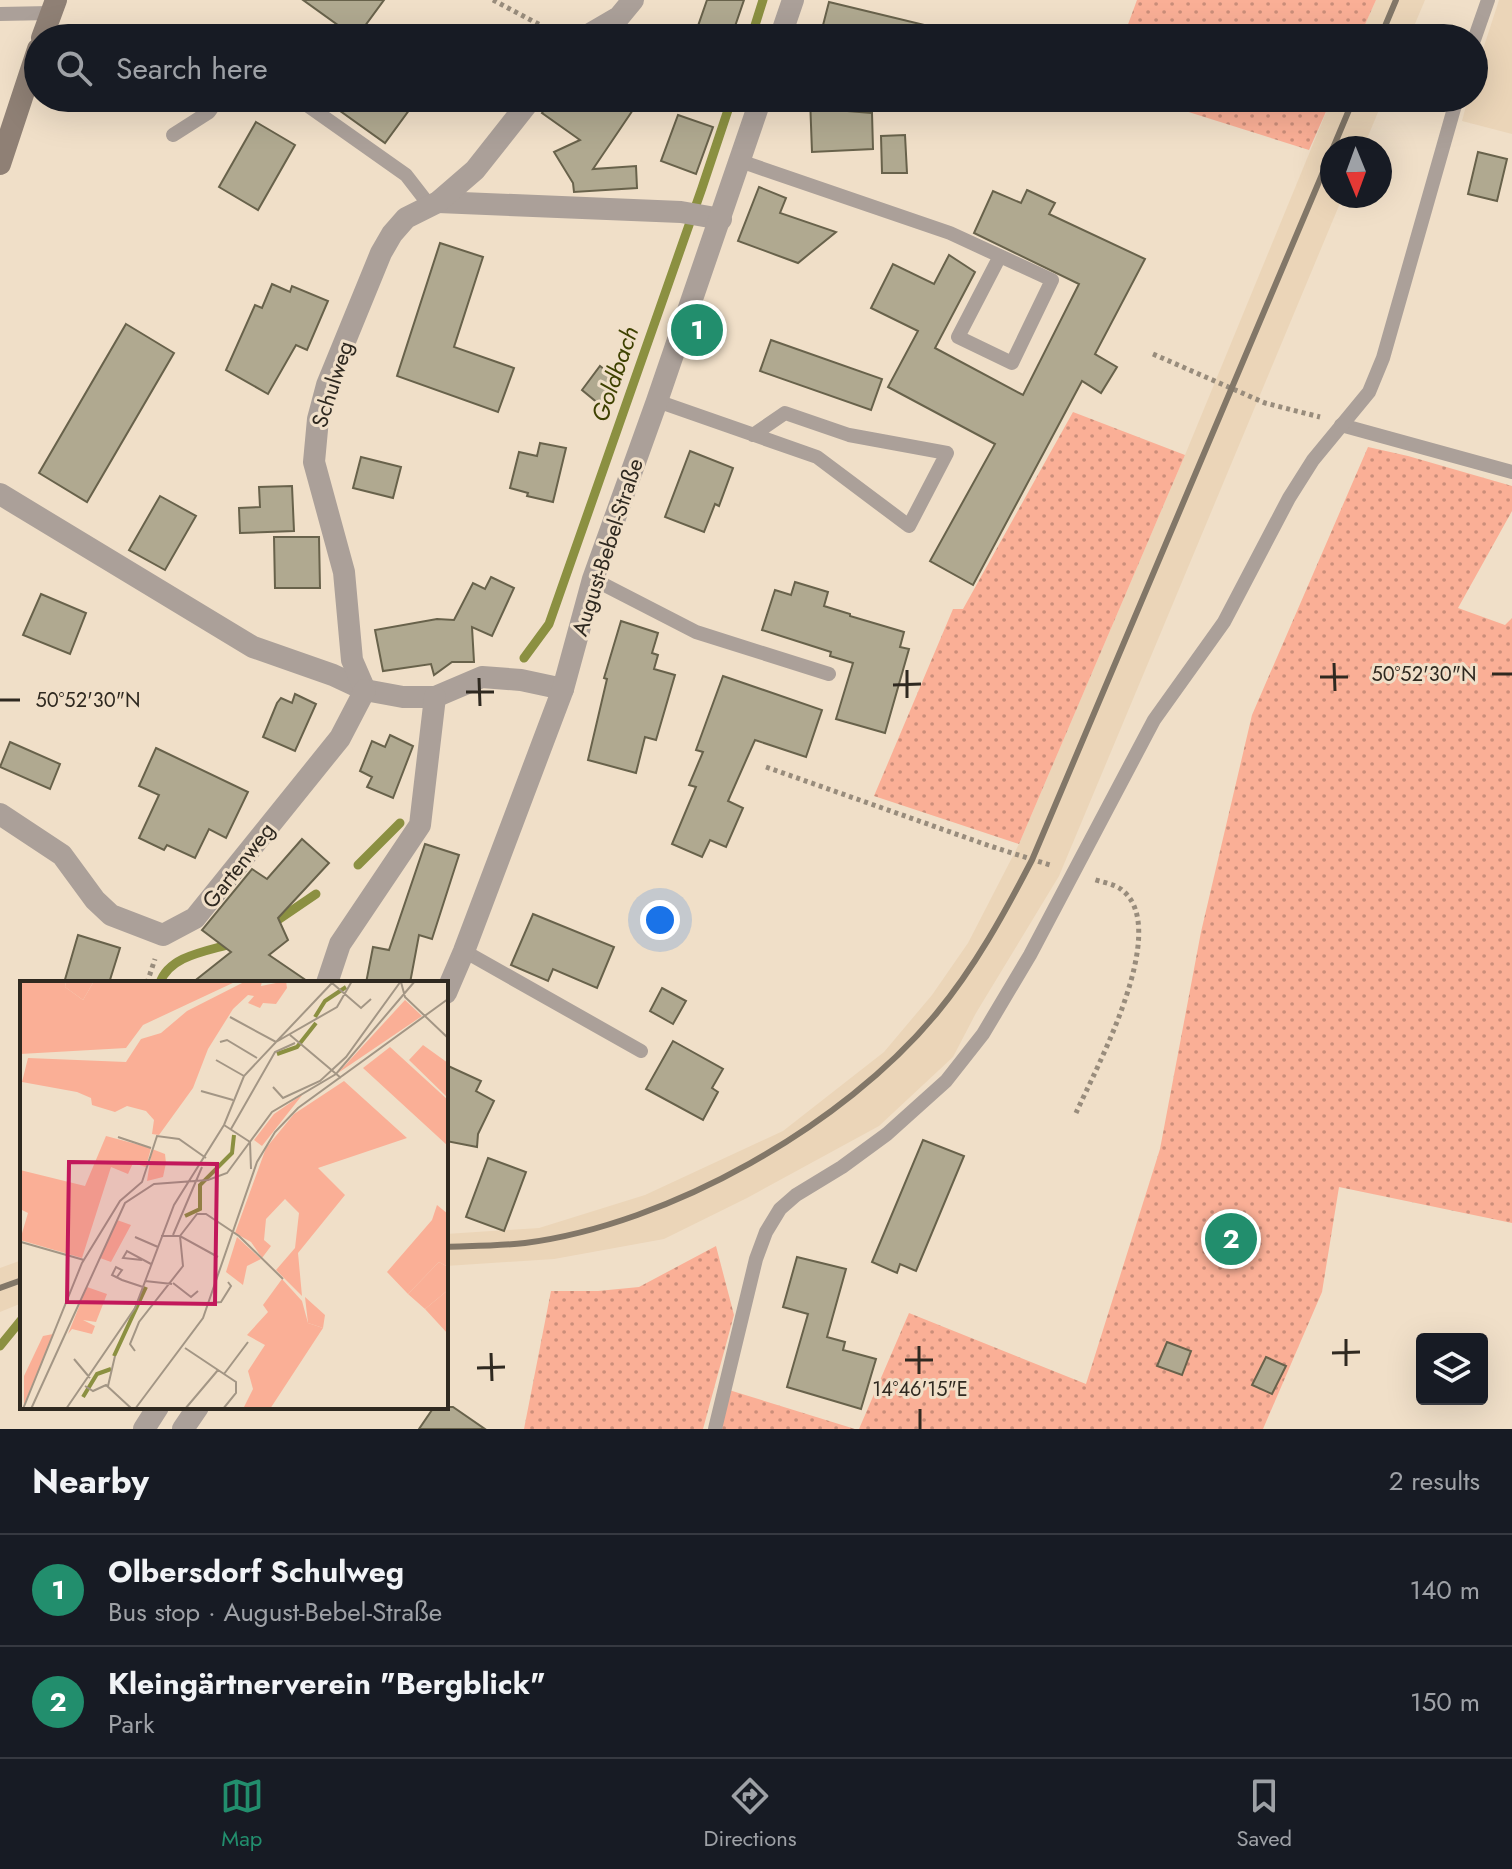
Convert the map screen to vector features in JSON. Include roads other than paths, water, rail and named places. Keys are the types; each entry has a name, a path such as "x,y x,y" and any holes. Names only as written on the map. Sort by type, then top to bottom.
{"main road":[{"path":"0,164 24,91"}],"street":[{"path":"607,24 619,17 633,0"},
{"path":"785,24 793,0"},
{"name":"Schulweg","path":"365,690 352,660 344,572 314,462 315,440 327,385 381,253 392,234 406,218 434,204 475,170 521,112"},
{"name":"August-Bebel-Straße","path":"448,988 563,689 593,579 756,112"},
{"path":"434,204 681,212 721,219"},
{"path":"0,494 253,647 333,675 365,690 403,697 435,697 482,677 521,680 563,689"},
{"name":"Gartenweg","path":"0,814 62,855 95,900 111,915 163,935 195,918 340,738 365,690"},
{"path":"328,981 340,944 420,825 435,697"},
{"path":"144,1429 157,1409"},
{"path":"183,1429 197,1409"}],"lane":[{"path":"1480,24 1488,0"},
{"path":"0,14 53,6"},
{"path":"173,135 209,112"},
{"path":"317,112 406,175 434,204"},
{"path":"715,1429 756,1259 766,1232 780,1209 887,1134 946,1081 991,1021 1030,955 1154,720 1224,622 1289,498 1313,460 1369,392 1383,358 1453,112"},
{"path":"740,161 950,233 1000,256 1052,280 1012,363 958,337 1000,256"},
{"path":"657,401 753,435 817,457 909,526 947,453 849,435 785,413 753,435"},
{"path":"1341,425 1512,472"},
{"path":"593,579 696,632 829,674"},
{"path":"464,951 641,1051"}],"waterway":[{"name":"Goldbach","path":"755,24 763,0"},
{"name":"Goldbach","path":"524,658 549,624 727,112"},
{"name":"Goldbach","path":"358,865 400,823"},
{"name":"Goldbach","path":"269,926 316,894"},
{"name":"Goldbach","path":"161,981 172,966 181,960 234,943"},
{"name":"Goldbach","path":"0,1346 20,1321"}],"railway":[{"path":"1386,24 1396,0"},
{"path":"1338,136 1348,112"},
{"path":"448,1247 525,1243 580,1232 637,1215 694,1192 803,1131 898,1055 936,1014 988,940 1032,860 1320,179"},
{"path":"0,1288 20,1281"}],"place":[{"name":"Olbersdorf Schulweg","path":"697,330"},
{"name":"Kleingärtnerverein \"Bergblick\"","path":"1231,1239"}]}
